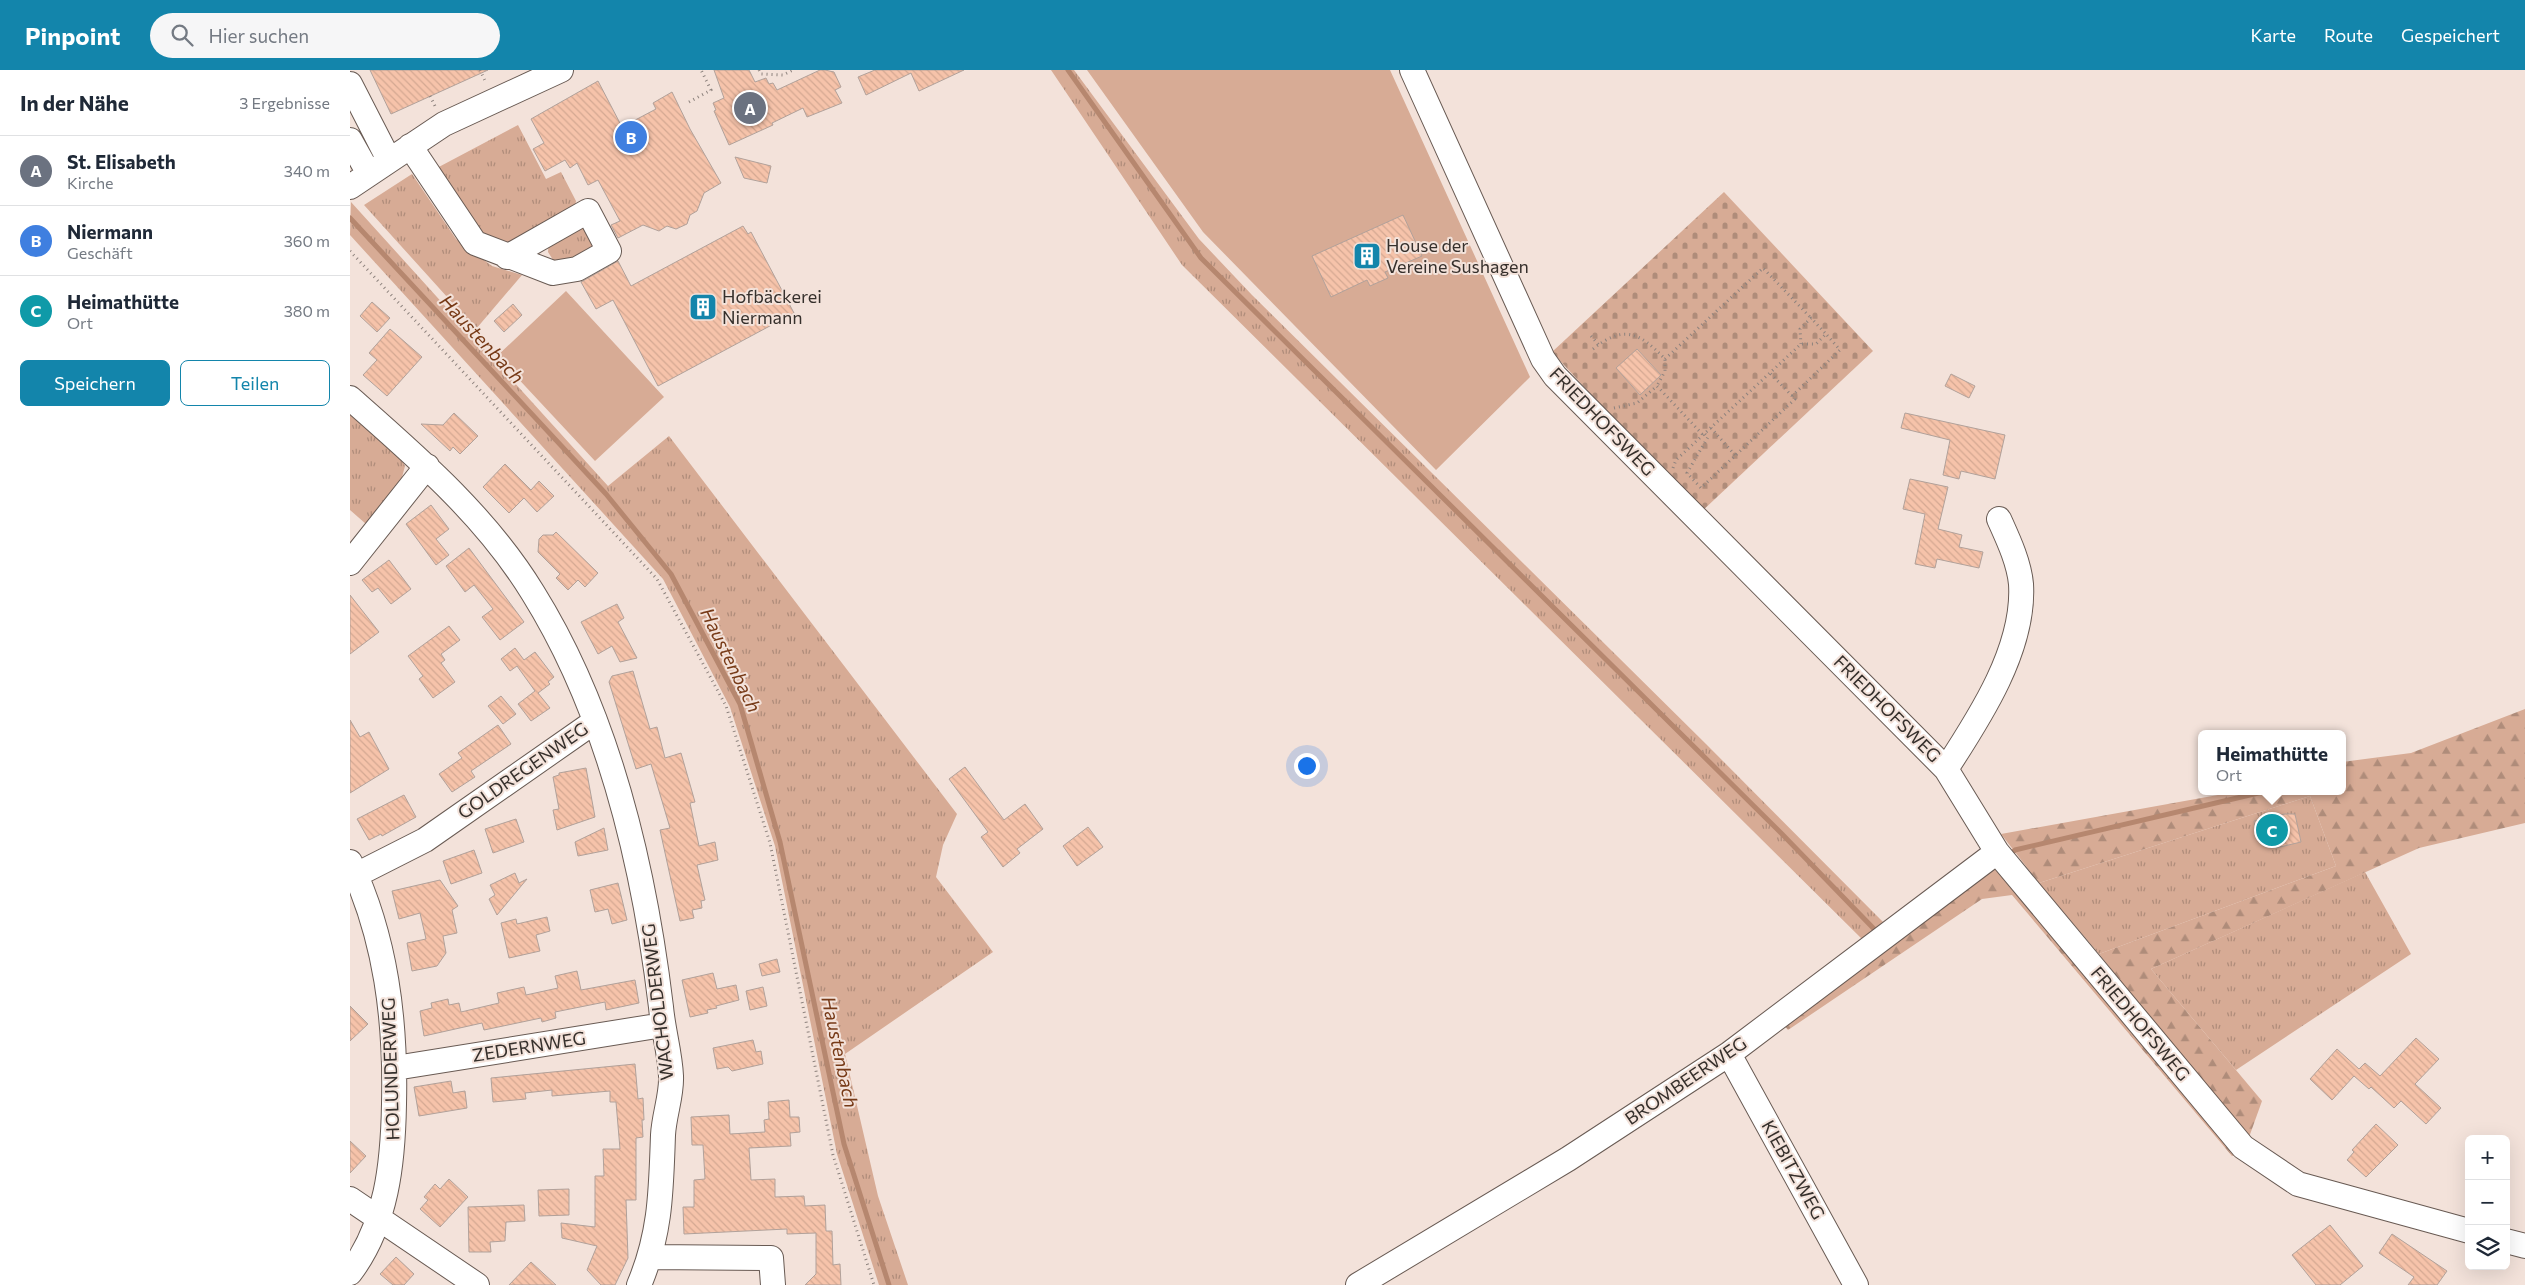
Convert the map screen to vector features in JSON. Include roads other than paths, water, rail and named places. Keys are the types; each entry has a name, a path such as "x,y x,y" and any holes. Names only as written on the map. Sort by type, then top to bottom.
{"street":[{"path":"350,140 358,182 444,124 561,70"},
{"name":"FRIEDHOFSWEG","path":"1412,70 1542,359 1554,376 1946,768 1998,852 2243,1147 2298,1184 2465,1230"},
{"path":"350,84 389,160"},
{"path":"410,146 475,244 507,257"},
{"name":"GOLDREGENWEG","path":"350,398 427,466 488,530 533,592 569,657 594,722 425,840 353,869"},
{"path":"350,563 427,466"},
{"path":"1946,768 1997,684 2020,620 2021,582 2012,549 1999,519"},
{"name":"WACHOLDERWEG","path":"594,722 625,811 631,835 653,938 671,1078 664,1116 660,1208 651,1257 638,1285"},
{"name":"BROMBEERWEG","path":"1358,1285 1568,1159 1729,1054 1998,852"},
{"name":"HOLUNDERWEG","path":"350,1274 361,1259 380,1219 393,1151 395,1068 391,1000 382,953 353,869"},
{"name":"ZEDERNWEG","path":"395,1068 663,1025"},
{"name":"KIEBITZWEG","path":"1729,1054 1856,1285"},
{"path":"350,1200 477,1285"},
{"path":"2510,1242 2525,1246"},
{"path":"651,1257 771,1258 773,1285"}],"waterway":[{"path":"1068,70 1201,258 1782,834 1876,931"},
{"name":"Haustenbach","path":"350,218 606,494 671,574 740,704 780,842 844,1144 889,1285"},
{"path":"2012,853 2015,850 2250,795"}],"place":[{"name":"St. Elisabeth","path":"750,108"},
{"name":"Niermann","path":"631,137"},
{"name":"House der Vereine Sushagen","path":"1367,256"},
{"name":"Hofbäckerei Niermann","path":"703,307"},
{"name":"Heimathütte","path":"2272,830"}]}
